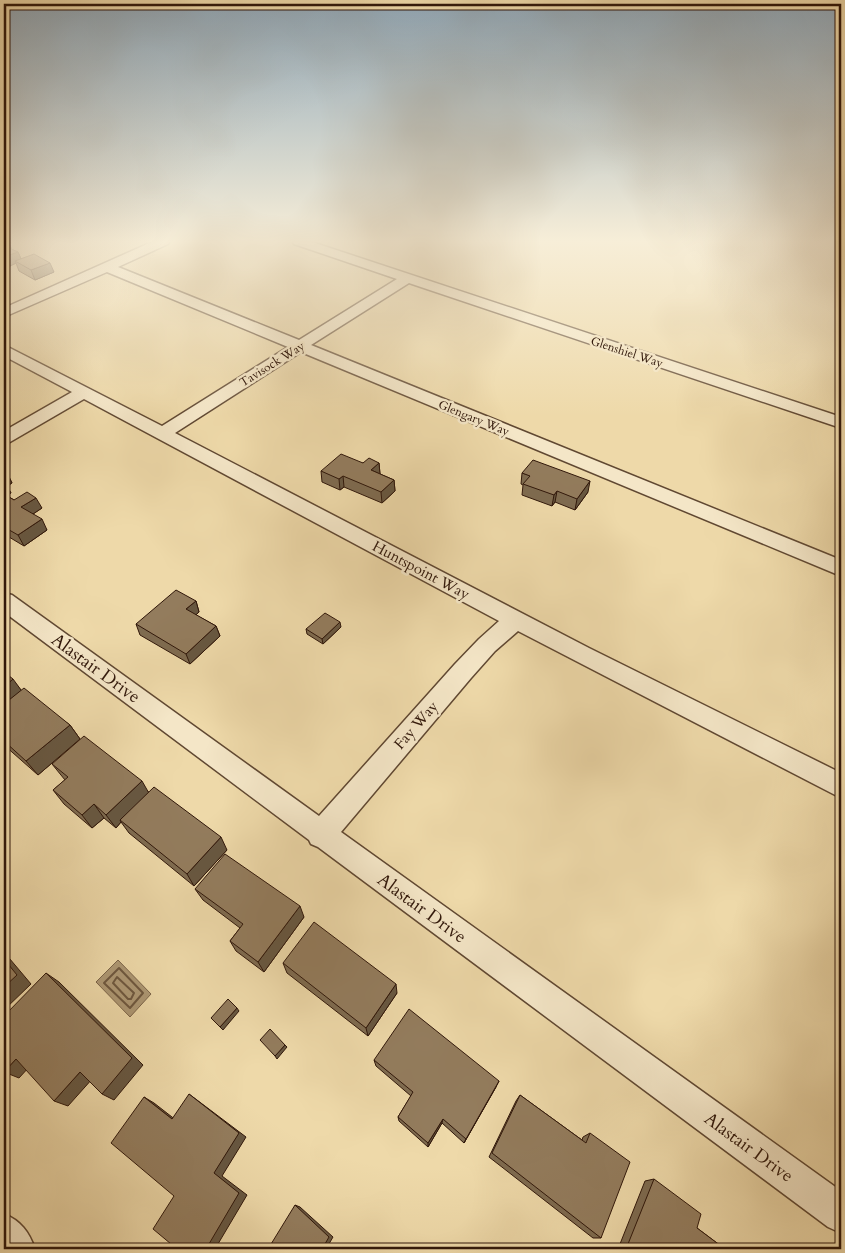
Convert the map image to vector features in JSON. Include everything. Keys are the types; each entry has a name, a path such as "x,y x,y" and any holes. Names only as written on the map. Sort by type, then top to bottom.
{"street":[{"path":"11,299 23,305"},
{"path":"4,313 35,299"},
{"name":"Glengary Way","path":"186,299 841,568"},
{"name":"Tavisock Way","path":"162,433 374,299"},
{"name":"Glenshiel Way","path":"471,299 841,423"},
{"name":"Huntspoint Way","path":"4,350 516,620 841,786"},
{"path":"4,438 83,393"},
{"name":"Alastair Drive","path":"4,601 841,1214"},
{"name":"Fay Way","path":"321,835 463,671 487,645 516,620"},
{"path":"4,1233 16,1249"}],"water":[{"path":"118,960 151,994 130,1017 96,982"}],"building":[{"path":"341,454 363,463 369,458 379,463 371,470 394,480 381,492 343,476 339,479 321,471"},
{"path":"533,460 590,481 577,499 557,491 554,495 523,484 530,476 522,473"},
{"path":"27,492 36,498 21,507 42,519 18,535 4,527 4,494 14,500"},
{"path":"176,590 196,601 186,609 216,626 186,654 136,624"},
{"path":"325,613 340,622 322,639 306,629"},
{"path":"4,672 13,679 4,687"},
{"path":"24,688 70,725 26,761 4,741 4,704"},
{"path":"84,736 142,781 106,815 94,804 82,815 53,790 68,777 52,764"},
{"path":"154,787 221,837 187,874 120,820"},
{"path":"225,854 300,906 258,962 230,941 243,924 195,889"},
{"path":"314,922 396,984 366,1028 283,963"},
{"path":"4,959 17,975 4,987"},
{"path":"46,973 132,1058 102,1094 80,1072 54,1101 16,1059 4,1072 4,1016"},
{"path":"228,999 237,1008 220,1027 211,1018"},
{"path":"409,1009 499,1081 466,1139 443,1119 428,1143 398,1117 413,1092 374,1060"},
{"path":"270,1029 285,1045 275,1056 260,1040"},
{"path":"189,1094 239,1133 214,1173 239,1193 206,1249 177,1249 153,1229 174,1196 111,1143 144,1097 172,1119"},
{"path":"520,1095 586,1143 590,1133 630,1162 601,1238 492,1153"},
{"path":"654,1179 701,1214 697,1228 725,1249 626,1249"},
{"path":"295,1205 329,1237 322,1249 268,1249"}]}
